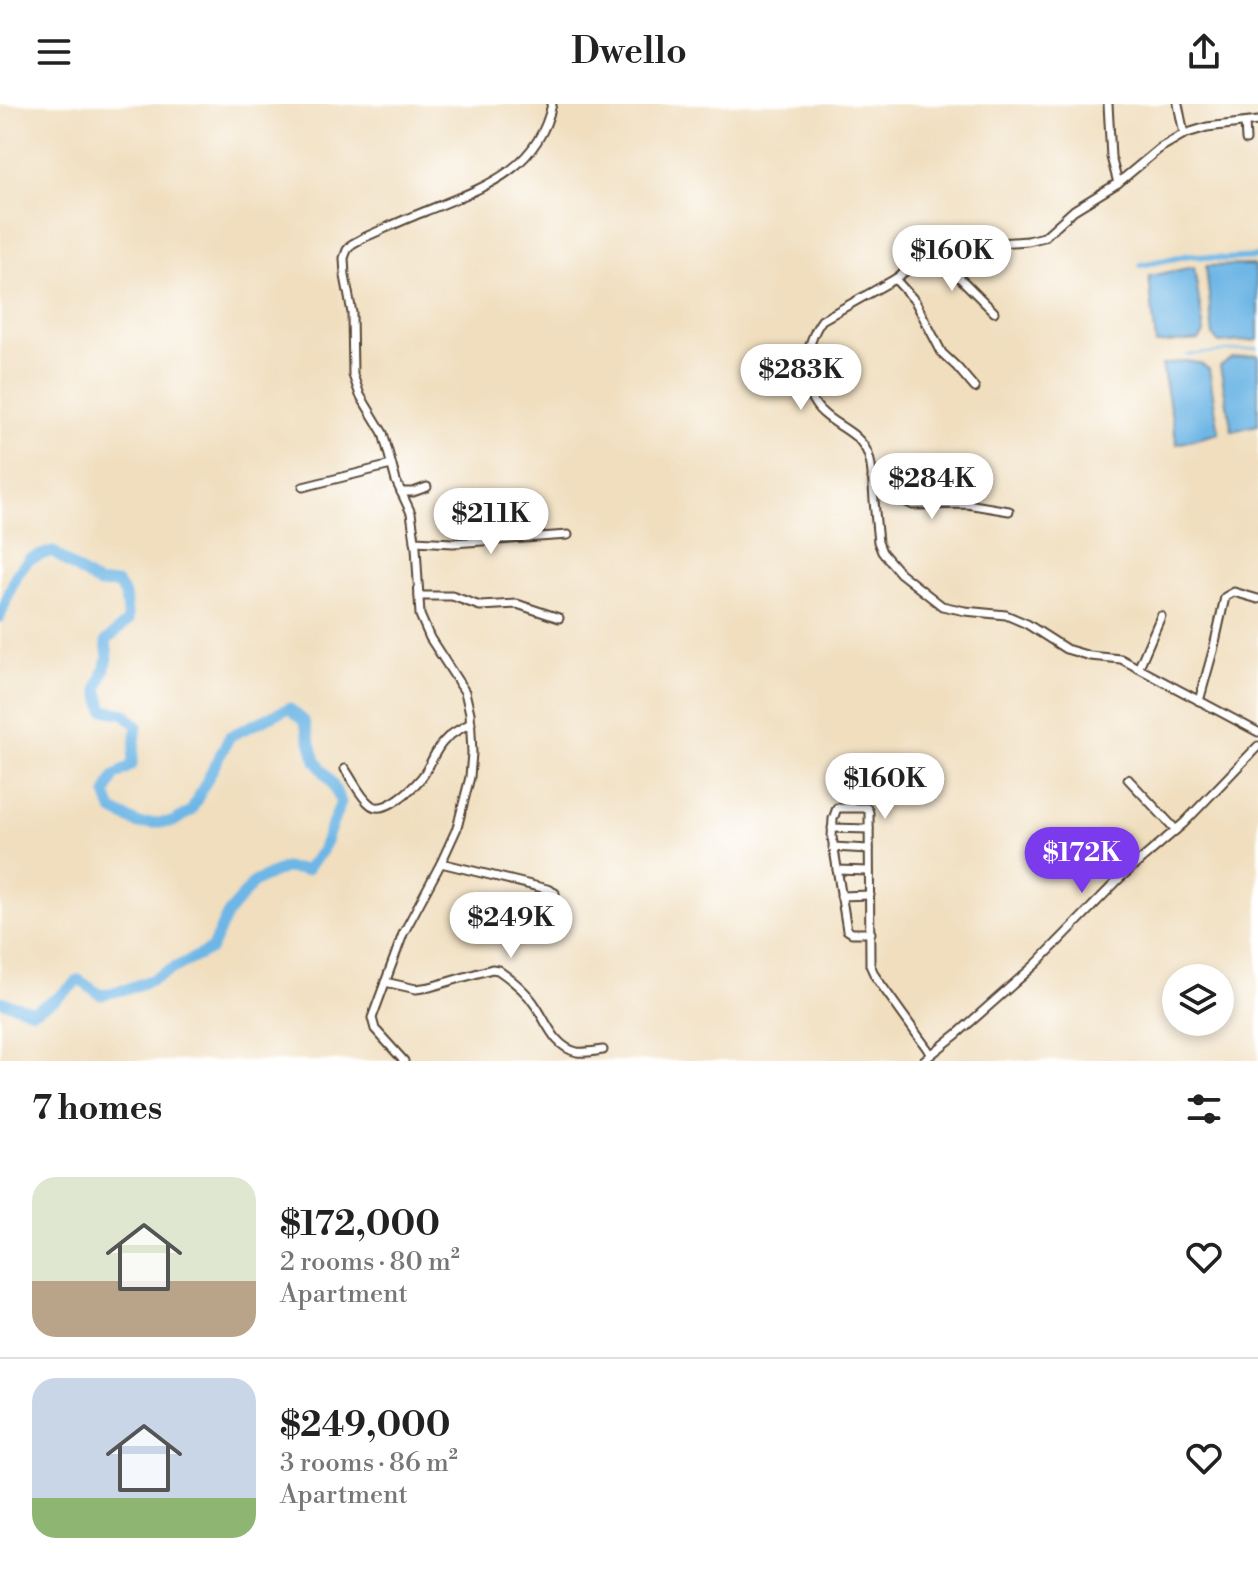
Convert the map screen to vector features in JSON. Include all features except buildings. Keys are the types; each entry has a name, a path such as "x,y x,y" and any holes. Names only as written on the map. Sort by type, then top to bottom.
{"street":[{"path":"404,1061 381,1036 372,1018 403,934 457,828 470,777 471,723 462,685 424,629 420,615 411,513 391,465 383,433 360,395 353,375 352,313 344,267 347,250 352,244 471,192 513,168 541,137 552,104"},
{"path":"1108,104 1111,157 1118,183"},
{"path":"1178,104 1184,134"},
{"path":"1258,121 1207,127 1184,134 1160,148 1118,183 1074,210 1051,233 1038,240 984,244 940,251 924,258 895,279 822,320 815,329 807,360 808,383 814,403 820,411 848,429 868,452 878,542 882,552 900,573 936,602 951,609 1006,615 1027,624 1066,649 1090,656 1121,659 1258,732"},
{"path":"1245,123 1246,140"},
{"path":"940,251 953,271 994,312"},
{"path":"895,279 915,301 942,353 975,388"},
{"path":"303,487 391,465"},
{"path":"872,478 884,491 913,505 967,504 1009,511"},
{"path":"401,492 427,487"},
{"path":"415,541 467,542 568,535"},
{"path":"1199,701 1225,597 1234,592 1258,599"},
{"path":"419,596 452,596 480,606 517,604 559,618"},
{"path":"1139,667 1161,616"},
{"path":"345,769 365,800 373,807 381,808 405,793 423,776 446,738 471,723"},
{"path":"923,1061 1036,964 1121,877 1176,830 1258,746"},
{"path":"1128,779 1176,830"},
{"path":"871,933 847,930 833,847 832,828 837,808 862,807 869,812 871,933 870,965 931,1054"},
{"path":"832,828 869,829"},
{"path":"833,847 869,849"},
{"path":"441,863 555,893"},
{"path":"837,870 869,871"},
{"path":"841,896 870,895"},
{"path":"385,982 416,989 498,970 531,999 551,1032 568,1048 577,1052 603,1050"}],"water":[{"path":"1254,265 1258,340 1219,343 1213,336 1206,266"},
{"path":"1194,267 1204,333 1199,340 1156,344 1149,276"},
{"path":"1258,355 1258,425 1232,431 1220,366 1232,358"},
{"path":"1184,361 1199,363 1209,369 1219,433 1177,444 1162,365"}],"waterway":[{"path":"1141,265 1190,255 1224,259 1258,257"},
{"path":"1187,355 1258,348"},
{"path":"0,617 16,575 29,559 53,551 99,584 117,583 125,595 128,621 106,641 108,658 98,689 104,710 125,714 137,726 132,765 114,776 106,794 112,810 139,824 173,822 191,811 230,736 289,708 304,721 316,761 341,802 322,851 306,870 284,868 254,882 227,915 211,949 127,989 101,995 79,980 56,999 33,1011 0,1001"}]}
